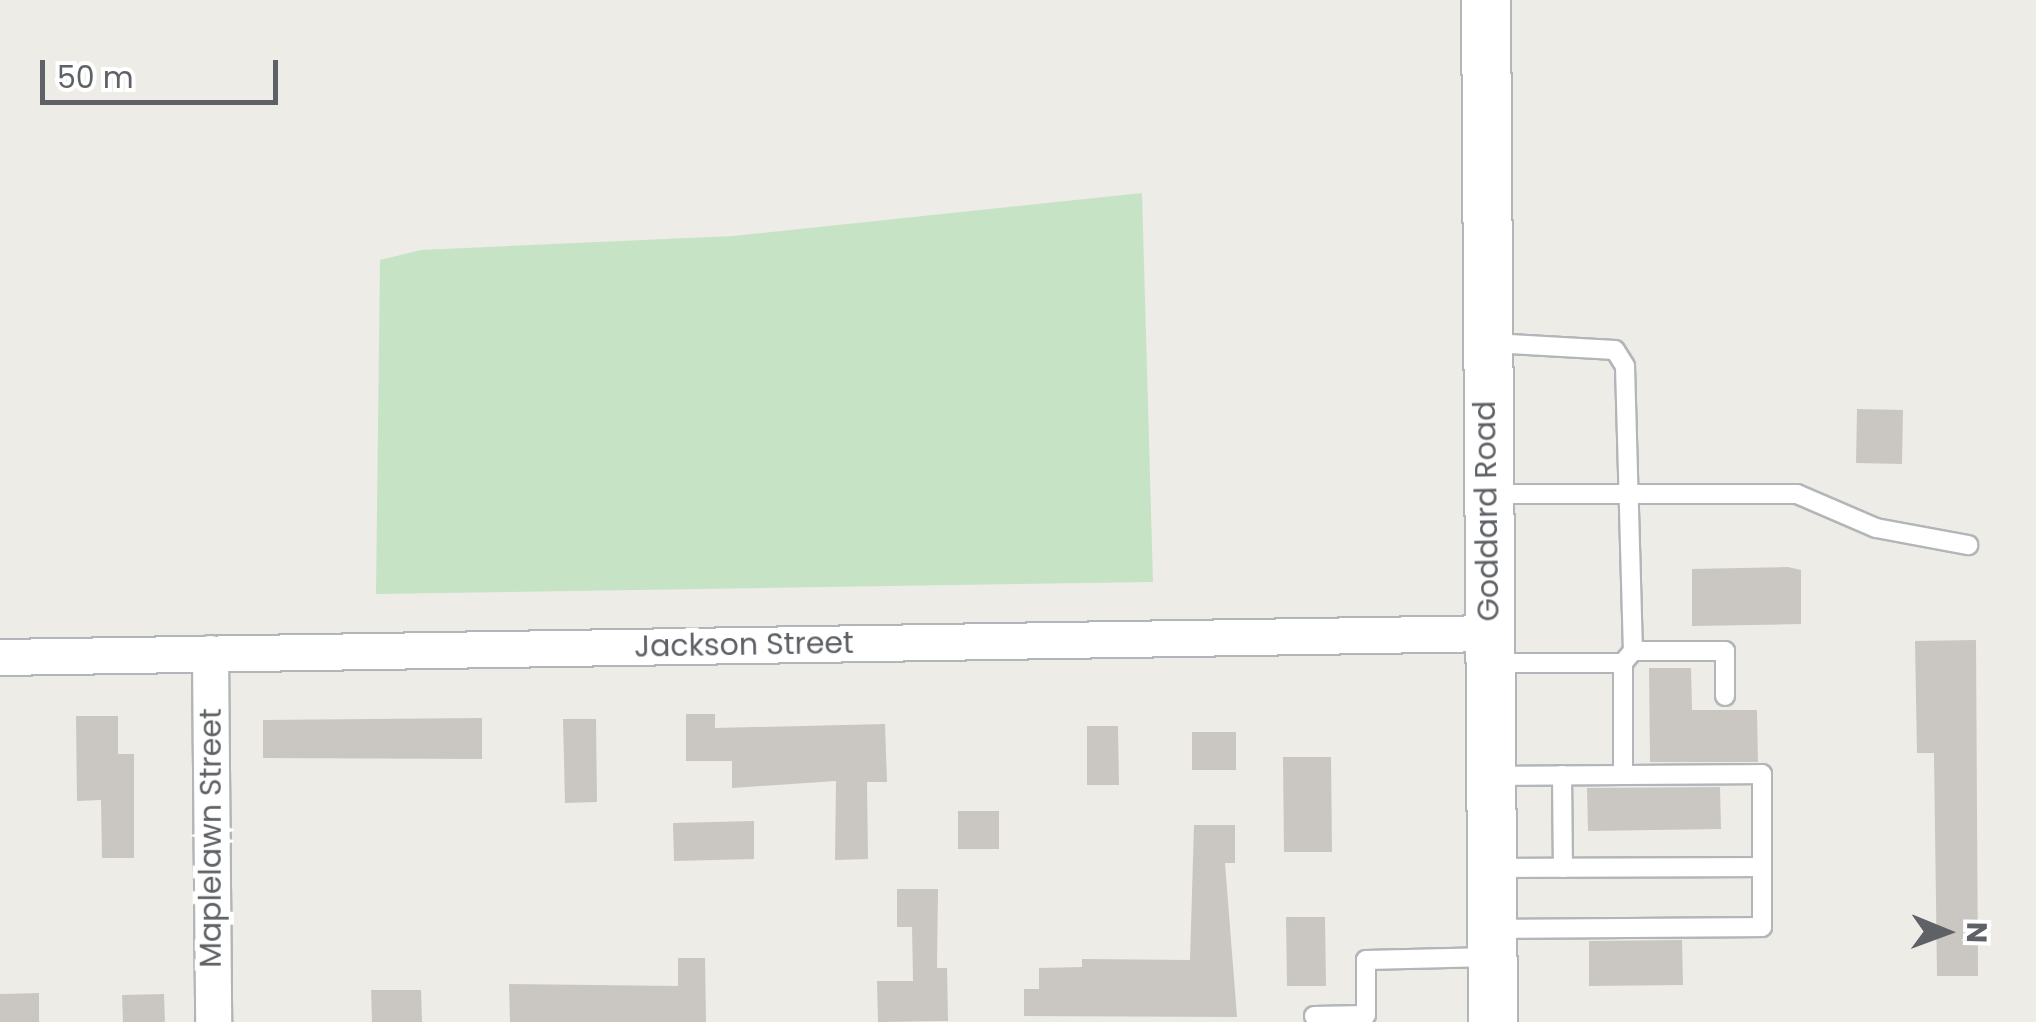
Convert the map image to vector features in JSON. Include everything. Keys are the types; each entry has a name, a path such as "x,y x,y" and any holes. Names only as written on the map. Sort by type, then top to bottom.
{"main road":[{"name":"Goddard Road","path":"1486,0 1485,494 1492,1022"}],"street":[{"name":"Jackson Street","path":"0,658 210,653 1489,648"},
{"name":"Maplelawn Street","path":"210,653 212,1022"}],"lane":[{"path":"1486,343 1616,350 1625,366 1631,491 1623,775"},
{"path":"1485,494 1797,494 1876,528 1968,545"},
{"path":"1489,648 1628,658 1725,651 1726,696"},
{"path":"1314,1016 1366,1015 1366,960 1492,943 1762,927 1762,774 1490,776"},
{"path":"1562,776 1563,868"},
{"path":"1491,868 1762,867"}],"green space":[{"path":"1142,193 1153,582 376,594 380,260 421,250 733,236"}],"building":[{"path":"1857,409 1903,410 1902,464 1856,463"},
{"path":"1692,569 1801,570 1801,624 1692,626"},
{"path":"1976,640 1978,976 1937,976 1934,753 1917,753 1915,641"},
{"path":"1649,668 1691,668 1692,710 1757,710 1758,762 1650,762"},
{"path":"686,714 715,714 715,728 885,724 887,782 867,782 868,859 835,860 836,781 732,788 732,761 686,761"},
{"path":"76,716 118,716 118,754 134,754 134,858 102,858 101,800 77,801"},
{"path":"482,718 482,759 263,758 263,720"},
{"path":"563,719 596,719 597,802 565,803"},
{"path":"1087,726 1118,726 1119,785 1087,785"},
{"path":"1192,732 1236,732 1236,770 1192,770"},
{"path":"1283,757 1331,757 1332,852 1284,852"},
{"path":"1720,787 1721,829 1588,831 1587,788"},
{"path":"958,811 999,811 999,849 958,849"},
{"path":"754,821 754,859 674,861 673,823"},
{"path":"1194,825 1235,825 1235,863 1225,863 1237,1017 1024,1016 1024,989 1039,989 1039,968 1082,967 1082,959 1190,960"},
{"path":"897,889 938,889 937,968 947,968 948,1021 878,1022 877,981 913,981 912,927 897,927"},
{"path":"1286,917 1325,917 1326,986 1287,986"},
{"path":"1682,940 1683,985 1589,986 1589,941"},
{"path":"678,958 705,958 706,1022 510,1022 509,984 678,986"},
{"path":"371,990 421,990 422,1022 372,1022"},
{"path":"39,993 39,1022 0,1022 0,994"},
{"path":"164,994 165,1022 123,1022 122,995"}]}
